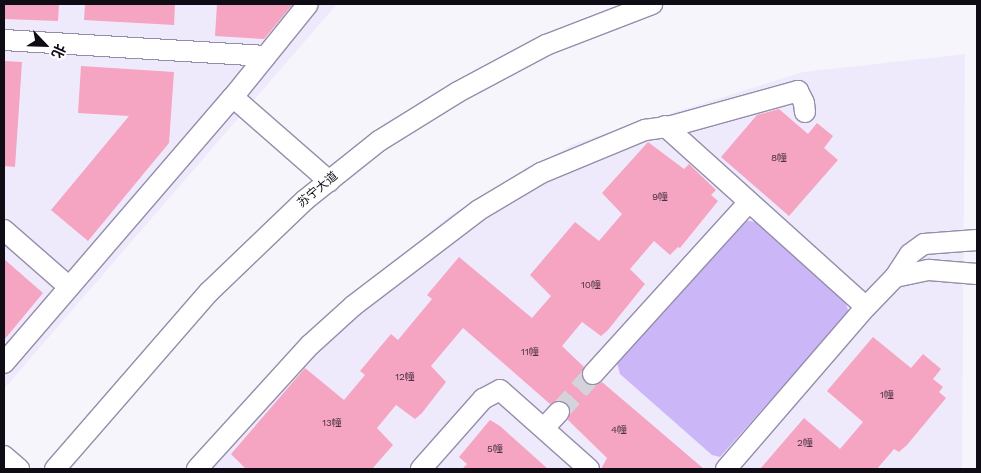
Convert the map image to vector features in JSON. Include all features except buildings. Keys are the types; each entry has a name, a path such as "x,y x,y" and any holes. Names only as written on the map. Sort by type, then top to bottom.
{"street":[{"path":"4,363 233,97 308,4"},
{"name":"苏宁大道","path":"55,469 209,292 329,181 379,140 458,92 546,45 652,4"},
{"path":"4,40 266,56"},
{"path":"198,469 310,345 353,306 479,210 550,169 645,130 798,91 804,103 804,112"},
{"path":"233,97 329,181"},
{"path":"666,126 866,307"},
{"path":"592,374 749,202"},
{"path":"4,230 69,287"},
{"path":"726,469 866,307 895,278 910,254 924,244 977,240"},
{"path":"895,278 929,270 977,274"},
{"path":"421,469 483,399 500,390 589,469"},
{"path":"544,428 559,412"},
{"path":"4,456 19,469"}],"shaded area":[{"path":"4,4 337,4 4,389"},
{"path":"965,54 962,469 196,469 346,301 451,215 573,144 803,72"},
{"path":"744,220 755,222 844,300 849,312 720,457 712,455 620,374 617,363"}],"tunnel":[{"path":"559,412 593,374"}]}
